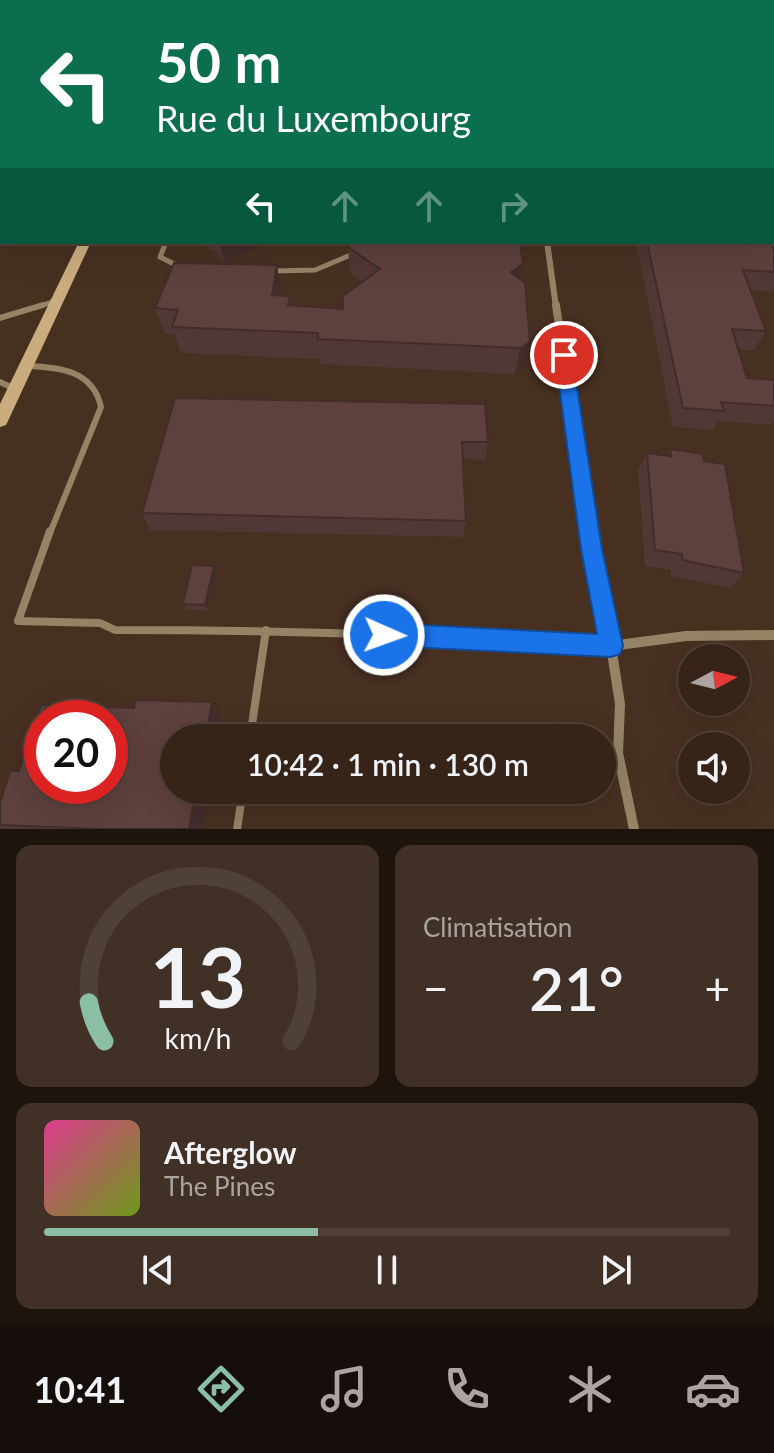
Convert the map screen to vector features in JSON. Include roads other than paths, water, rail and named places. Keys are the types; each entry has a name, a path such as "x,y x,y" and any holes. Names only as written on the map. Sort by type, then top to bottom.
{"main road":[{"path":"0,421 8,386 26,366 84,244"}],"street":[{"path":"547,244 591,549 620,704 618,753 636,829"},
{"path":"611,646 686,636 774,635"}],"lane":[{"path":"165,244 160,257 179,266 193,267"},
{"path":"267,271 311,273 329,268 363,248"},
{"path":"0,318 58,300"},
{"path":"26,366 72,370 91,384 100,397 101,407 68,483 18,621 100,623 115,630 266,630 473,637 611,646"},
{"path":"252,724 266,630"},
{"path":"237,829 241,804"}]}
